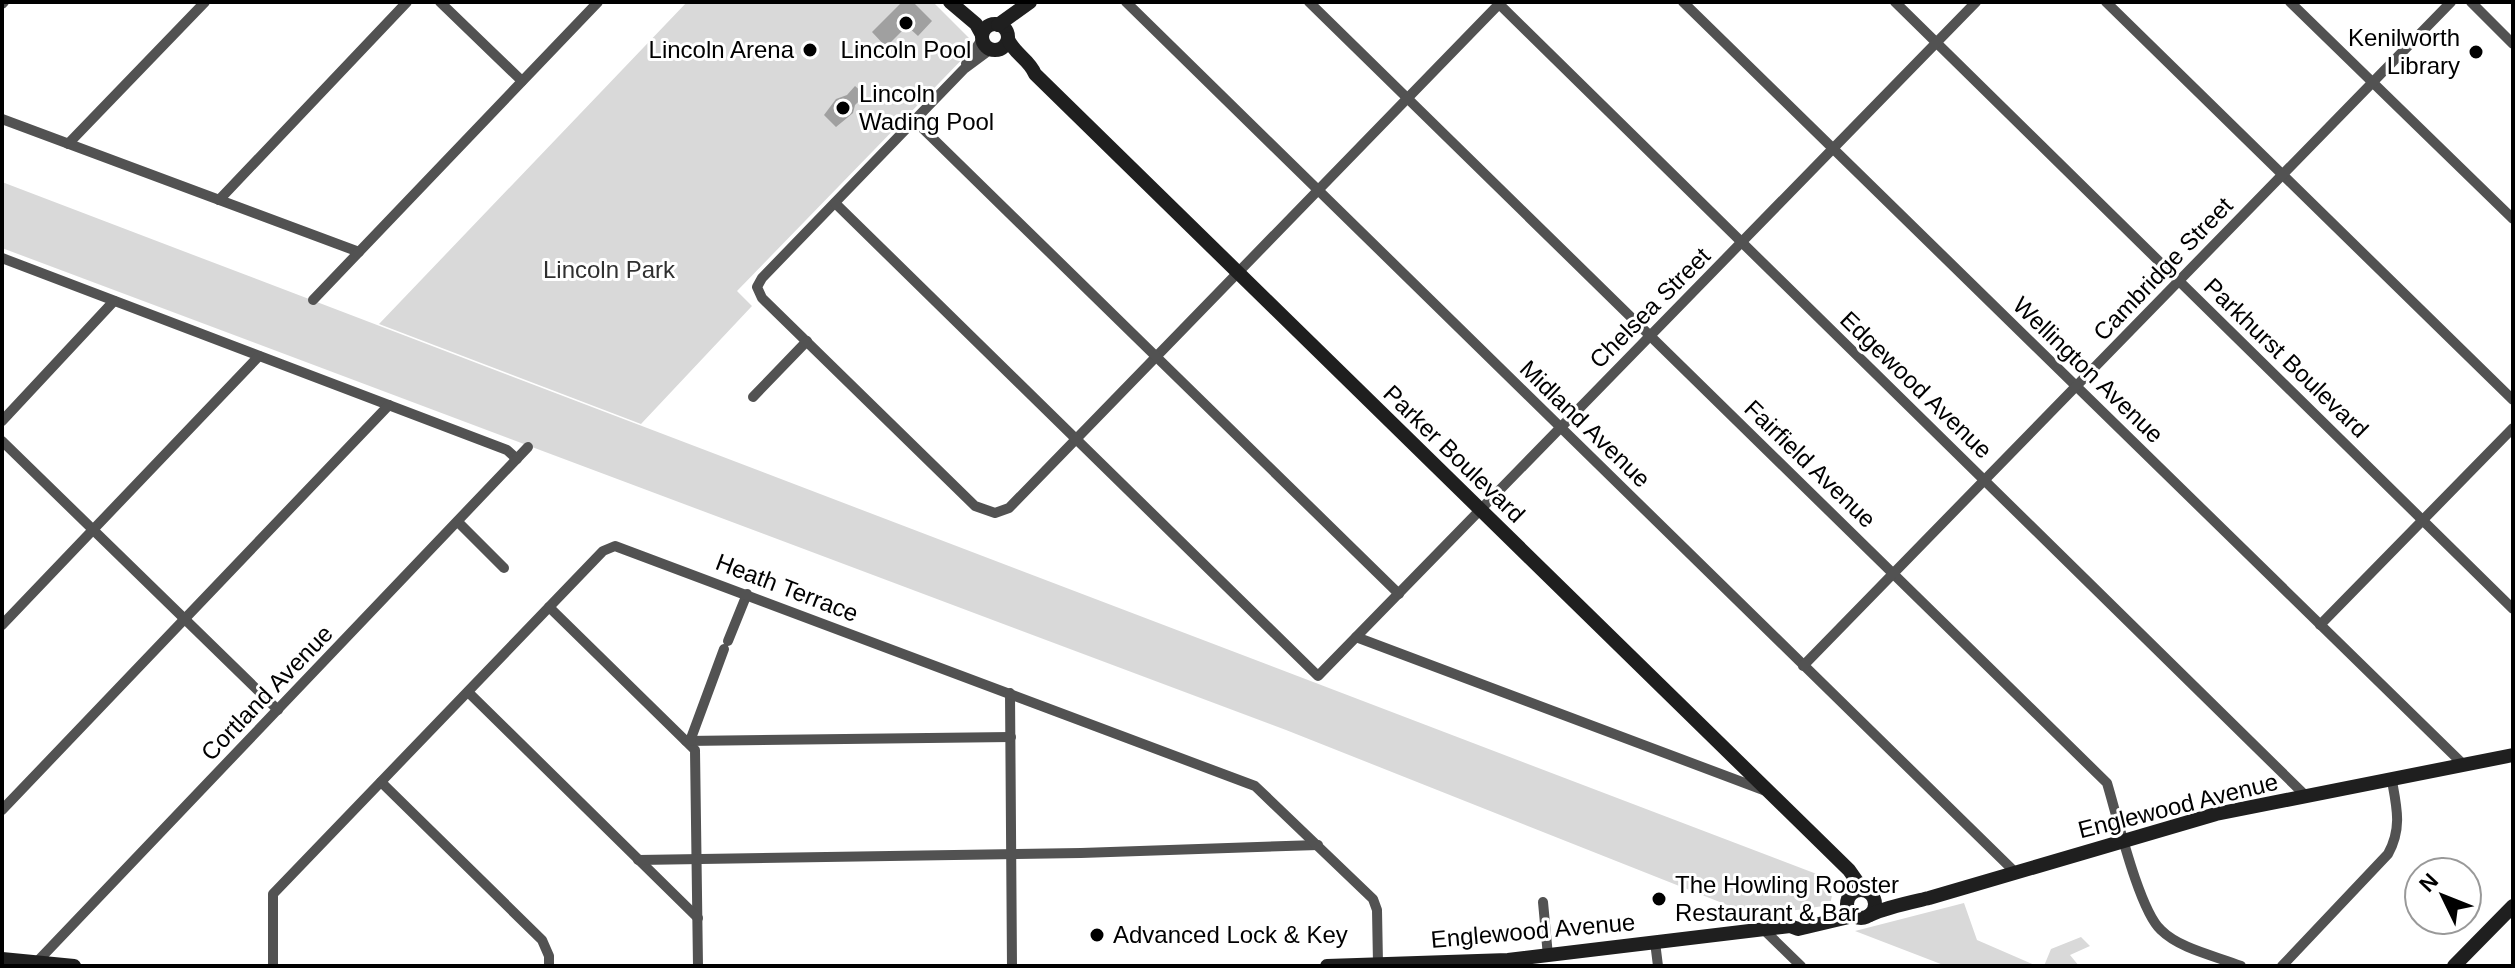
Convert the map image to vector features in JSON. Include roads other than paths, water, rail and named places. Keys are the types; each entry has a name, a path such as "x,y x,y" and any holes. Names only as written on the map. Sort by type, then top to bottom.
{"street":[{"path":"68,144 205,2"},
{"path":"219,200 407,2"},
{"path":"440,2 522,81"},
{"path":"313,300 598,2"},
{"name":"Parker Boulevard","path":"950,2 976,24 988,43 1026,71 1035,74 1849,870 1867,892"},
{"name":"Parker Boulevard","path":"964,2 1002,31 1015,50 1032,65 1035,74"},
{"name":"Midland Avenue","path":"1126,2 2016,873"},
{"name":"Fairfield Avenue","path":"1309,2 2107,783 2146,910 2160,930 2180,943 2241,966"},
{"name":"Wellington Avenue","path":"1683,2 2465,766"},
{"name":"Parkhurst Boulevard","path":"1895,2 2513,609"},
{"name":"Chelsea Street","path":"1076,439 1318,676 1976,2"},
{"path":"2106,2 2513,400"},
{"path":"2290,2 2513,219"},
{"name":"Cambridge Street","path":"1803,666 2451,2"},
{"path":"2471,2 2513,44"},
{"path":"1002,31 988,26 988,43 757,287 762,298 975,506 987,512 1002,512 1009,508 1499,3"},
{"name":"Edgewood Avenue","path":"1499,3 2307,797"},
{"path":"1002,31 1028,4"},
{"path":"988,43 1005,45 1002,31"},
{"path":"2,119 359,252"},
{"path":"914,120 1399,594"},
{"path":"835,203 1076,439"},
{"path":"2,258 507,450 517,459"},
{"path":"2,421 114,301"},
{"path":"753,397 807,341"},
{"path":"2,625 259,356"},
{"path":"2,810 389,405"},
{"path":"2320,625 2513,428"},
{"path":"2,441 278,710"},
{"name":"Cortland Avenue","path":"34,964 528,447"},
{"path":"458,522 504,568"},
{"name":"Heath Terrace","path":"273,966 273,894 603,551 615,546 1255,786 1369,894 1376,905 1378,964"},
{"path":"688,741 747,594"},
{"path":"549,607 695,750 698,966"},
{"path":"1356,637 1767,792"},
{"path":"468,692 698,918"},
{"path":"1010,693 1012,966"},
{"path":"688,741 1011,737"},
{"name":"Englewood Avenue","path":"1849,906 1862,919 1904,903 2216,814 2513,755"},
{"path":"2282,966 2388,854 2398,831 2399,820 2392,781"},
{"path":"381,782 542,940 549,956 549,966"},
{"path":"638,860 1318,845"},
{"path":"1842,865 1849,885 1849,906"},
{"name":"Englewood Avenue","path":"1327,966 1488,964 1763,929 1804,928 1849,906 1854,892 1867,892"},
{"path":"1867,892 1880,899 1904,903"},
{"path":"1867,892 1876,902 1870,915"},
{"path":"1543,902 1548,956"},
{"path":"2454,966 2513,906"},
{"path":"1763,929 1801,966"},
{"path":"1655,942 1658,966"},
{"path":"2,959 74,966"}],"place":[{"name":"Lincoln Pool","path":"906,23"},
{"name":"Lincoln Arena","path":"810,50"},
{"name":"Kenilworth Library","path":"2476,52"},
{"name":"Lincoln Wading Pool","path":"843,108"},
{"name":"The Howling Rooster Restaurant & Bar","path":"1659,899"},
{"name":"Advanced Lock & Key","path":"1097,935"}],"park label":[{"name":"Lincoln Park","path":"609,270"}]}
